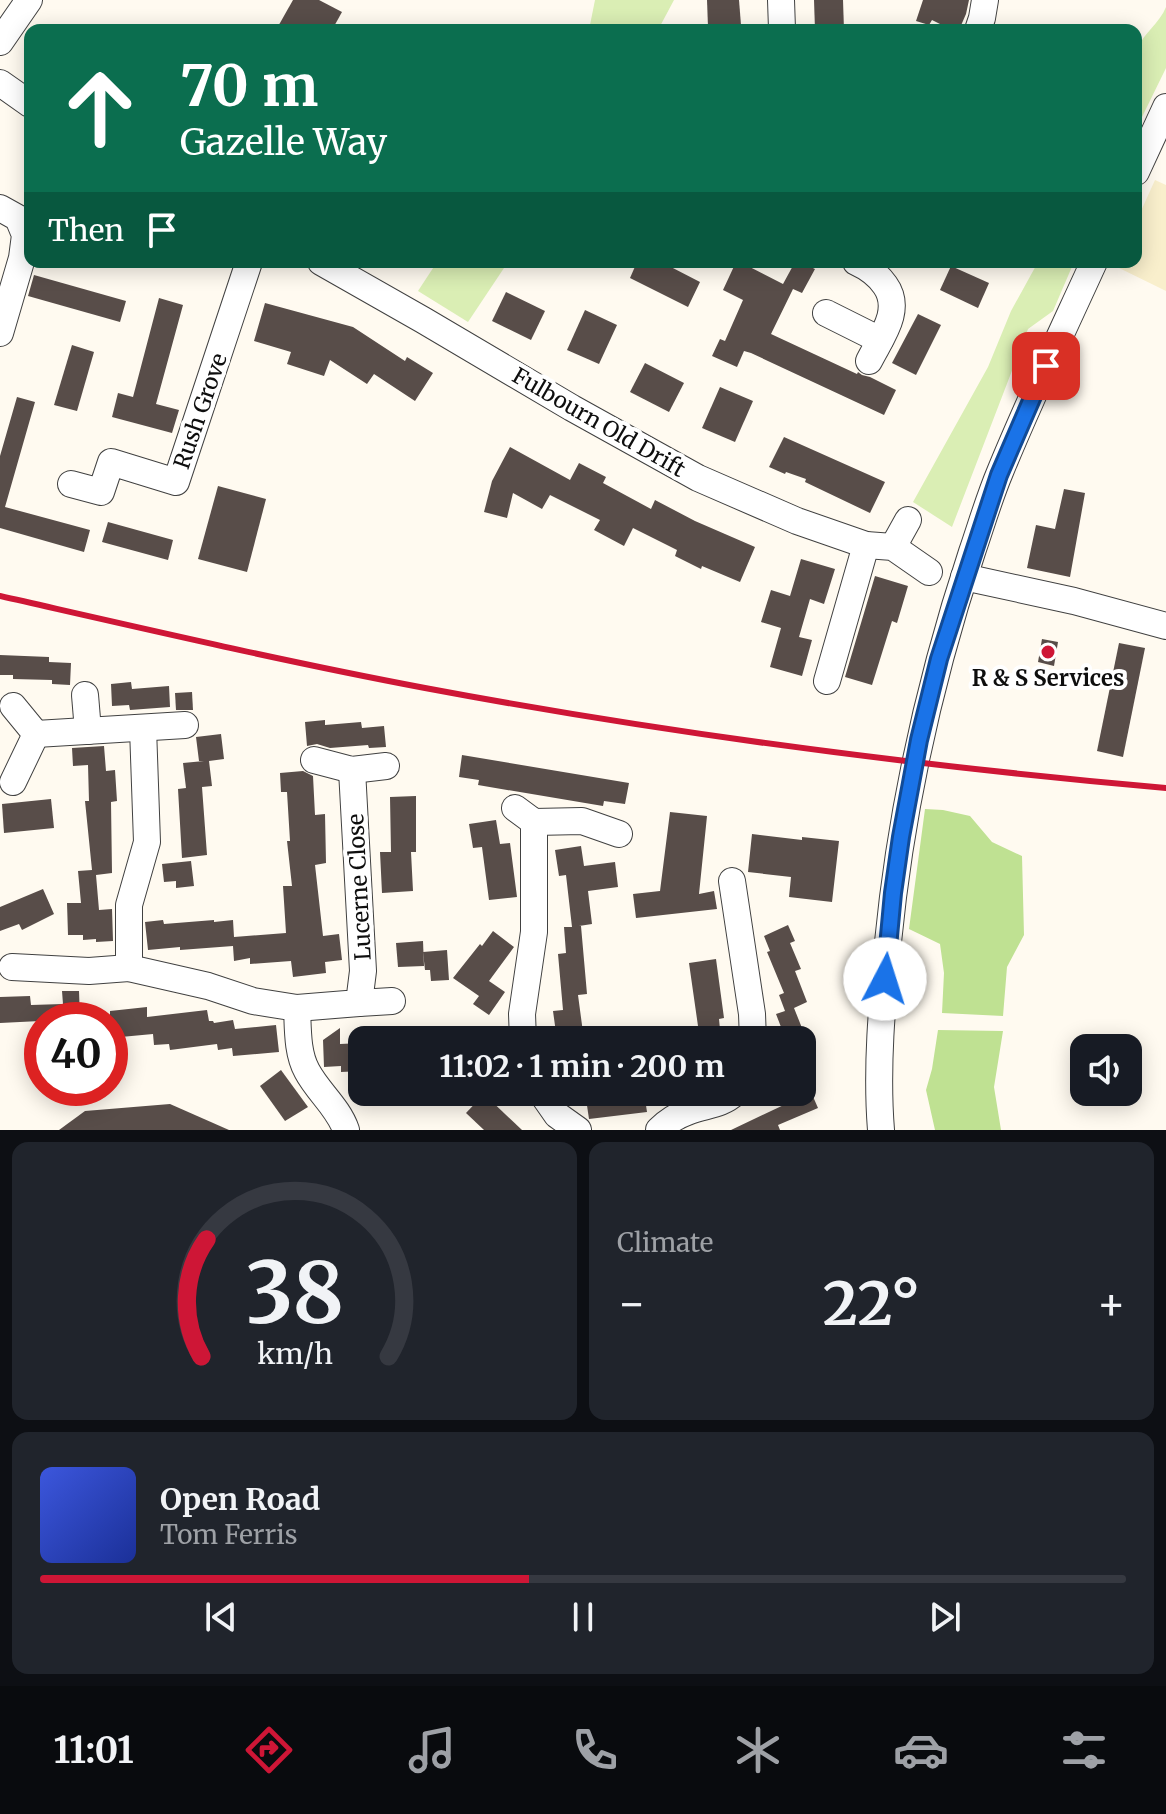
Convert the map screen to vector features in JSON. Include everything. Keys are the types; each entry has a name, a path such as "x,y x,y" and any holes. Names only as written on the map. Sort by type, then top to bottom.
{"street":[{"path":"0,42 29,0"},
{"path":"781,0 782,24"},
{"path":"980,24 985,0"},
{"path":"0,83 24,100"},
{"path":"1142,159 1166,107"},
{"path":"0,208 18,218 24,233"},
{"path":"0,333 24,243"},
{"name":"Rush Grove","path":"71,484 101,492 111,462 176,482 247,268"},
{"name":"Fulbourn Old Drift","path":"332,268 661,459 797,521 866,545 893,547"},
{"path":"826,313 874,350 891,318 893,297 881,279 868,268"},
{"path":"881,1130 881,1024 893,893 915,763 939,659 999,475 1091,268"},
{"path":"908,520 893,547 929,572"},
{"path":"827,681 833,621 866,545"},
{"path":"964,577 1074,601 1166,626"},
{"path":"85,695 88,731"},
{"path":"13,706 36,734"},
{"path":"36,734 185,725"},
{"path":"129,968 129,905 147,842 143,728"},
{"path":"13,782 36,734"},
{"path":"314,760 352,770 386,766"},
{"name":"Lucerne Close","path":"352,770 363,971 359,1003"},
{"path":"522,1026 534,932 525,815 582,821 619,834"},
{"path":"732,881 752,1026"},
{"path":"6,962 89,971 129,968 208,986 253,1001 297,1008 392,1001"},
{"path":"297,1008 298,1042 305,1069 346,1130"},
{"path":"551,1106 557,1115 578,1130"},
{"path":"659,1130 688,1111 707,1106"}],"shaded area":[{"path":"1155,180 1166,185 1166,291 1119,268 1142,268 1142,209"}],"green space":[{"path":"595,0 674,0 661,24 590,24"},
{"path":"1166,7 1166,68 1142,117 1142,40"},
{"path":"433,268 504,268 468,322 418,291"},
{"path":"1035,268 1071,268 1053,311 1028,329 952,527 913,502 988,367 1011,311"},
{"path":"925,809 970,816 992,842 1022,856 1024,935 1007,967 1003,1016 942,1013 944,973 940,944 909,929"},
{"path":"938,1030 1003,1031 994,1087 1001,1130 935,1130 926,1090"}],"building":[{"path":"293,0 319,0 342,12 335,24 279,24"},
{"path":"707,0 739,0 741,24 708,24"},
{"path":"814,0 843,0 844,24 815,24"},
{"path":"923,0 969,0 962,24 916,21"},
{"path":"634,268 673,268 700,282 688,307 630,278"},
{"path":"733,268 752,268 783,284 792,268 815,269 802,293 793,289 771,334 896,390 884,415 751,353 744,351 737,367 712,356 720,339 725,341 743,300 723,290"},
{"path":"950,268 989,283 978,308 940,290"},
{"path":"34,275 126,301 120,322 28,296"},
{"path":"506,292 545,311 531,340 492,321"},
{"path":"159,298 183,305 156,404 179,410 172,433 112,417 118,393 133,397"},
{"path":"265,303 353,327 405,361 407,357 433,373 415,401 374,374 367,384 330,360 324,376 287,364 291,352 254,341"},
{"path":"585,310 617,325 599,364 567,350"},
{"path":"918,314 941,325 916,375 892,363"},
{"path":"72,345 94,352 77,411 54,405"},
{"path":"645,363 684,383 669,412 630,392"},
{"path":"720,387 753,401 735,442 702,428"},
{"path":"17,397 35,402 5,507 90,530 84,552 0,528 0,456"},
{"path":"784,437 885,482 870,513 805,482 806,479 769,467"},
{"path":"510,447 570,480 579,463 606,477 603,483 651,509 655,500 755,547 740,582 702,566 701,569 675,556 677,550 633,528 624,546 594,530 600,520 550,495 542,509 513,493 507,518 484,512 492,481"},
{"path":"218,486 266,499 247,572 198,559"},
{"path":"1064,489 1085,493 1070,577 1027,568 1036,525 1055,529"},
{"path":"108,522 173,540 168,560 102,542"},
{"path":"801,559 835,569 824,604 810,599 799,637 812,640 802,676 770,667 781,628 761,622 771,590 790,596"},
{"path":"875,576 908,586 897,623 892,621 872,685 845,677"},
{"name":"R & S Services","path":"1042,639 1058,642 1054,666 1038,662"},
{"path":"1119,643 1145,648 1123,757 1097,751"},
{"path":"0,655 49,657 49,662 71,663 70,685 52,684 52,680 13,679 13,675 0,675"},
{"path":"131,682 132,689 169,686 170,707 130,710 129,705 112,706 111,684"},
{"path":"192,692 193,710 176,710 175,693"},
{"path":"325,720 325,725 361,722 362,728 384,726 386,747 307,746 305,722"},
{"path":"221,734 224,759 209,761 212,786 202,787 207,855 182,858 178,789 186,788 183,763 204,761 199,761 196,737"},
{"path":"104,746 106,771 115,770 117,801 111,802 112,873 96,875 99,910 112,909 113,941 96,942 96,939 83,940 83,935 68,935 67,903 81,903 78,871 92,870 85,801 89,801 88,765 73,766 72,748"},
{"path":"462,755 629,783 625,804 604,801 603,806 478,785 479,780 459,777"},
{"path":"303,771 313,776 315,815 325,814 326,863 315,865 323,936 339,934 342,960 325,962 326,973 293,977 291,961 250,964 250,958 234,961 233,946 148,950 145,922 163,920 164,924 233,920 234,937 286,933 283,886 292,886 287,841 290,841 287,792 281,792 280,773"},
{"path":"416,796 416,852 411,852 413,891 382,893 380,852 391,852 390,797"},
{"path":"51,799 54,828 4,833 2,804"},
{"path":"670,812 707,816 699,894 714,891 717,909 636,918 633,894 660,891"},
{"path":"496,820 500,844 510,843 517,897 489,900 482,847 473,848 469,824"},
{"path":"752,834 839,841 832,902 789,897 791,877 748,872"},
{"path":"581,846 584,866 615,862 618,887 588,891 592,924 579,926 587,994 578,995 582,1026 555,1026 553,1011 563,1010 558,954 566,953 564,927 572,927 566,875 559,876 555,850"},
{"path":"191,861 194,886 176,888 176,881 164,882 162,864"},
{"path":"43,889 54,914 22,930 19,924 0,931 0,907"},
{"path":"788,925 795,941 790,943 801,969 795,971 807,1002 794,1008 801,1026 781,1026 776,1014 785,1011 779,995 784,993 767,952 770,951 764,936"},
{"path":"493,931 514,947 489,981 505,992 489,1015 473,1004 479,996 453,978"},
{"path":"423,941 424,966 398,967 396,943"},
{"path":"447,950 449,980 431,981 430,970 425,970 423,952"},
{"path":"716,959 724,1018 719,1019 720,1026 698,1026 689,963"},
{"path":"62,991 79,991 79,1002 63,1002"},
{"path":"30,996 31,1002 24,1002 24,1022 0,1023 0,997"},
{"path":"147,1007 147,1017 207,1010 209,1021 233,1020 235,1029 276,1025 279,1052 233,1056 232,1048 218,1050 217,1044 170,1050 169,1044 154,1045 153,1034 128,1036 128,1009"},
{"path":"340,1028 340,1044 348,1044 348,1072 341,1072 341,1066 324,1067 323,1040"},
{"path":"281,1070 308,1107 285,1121 260,1086"},
{"path":"816,1103 818,1108 778,1125 780,1130 731,1130 782,1106 816,1106"},
{"path":"170,1104 229,1130 59,1130 85,1111"},
{"path":"473,1106 497,1106 522,1130 484,1130 466,1113"},
{"path":"587,1106 646,1106 647,1112 589,1119"}],"railway":[{"path":"0,596 371,678 517,705 887,759 1166,788"}],"place":[{"name":"R & S Services","path":"1048,652"}],"route":[{"path":"885,979 901,837 919,740 939,659 999,475 1046,366"}]}
